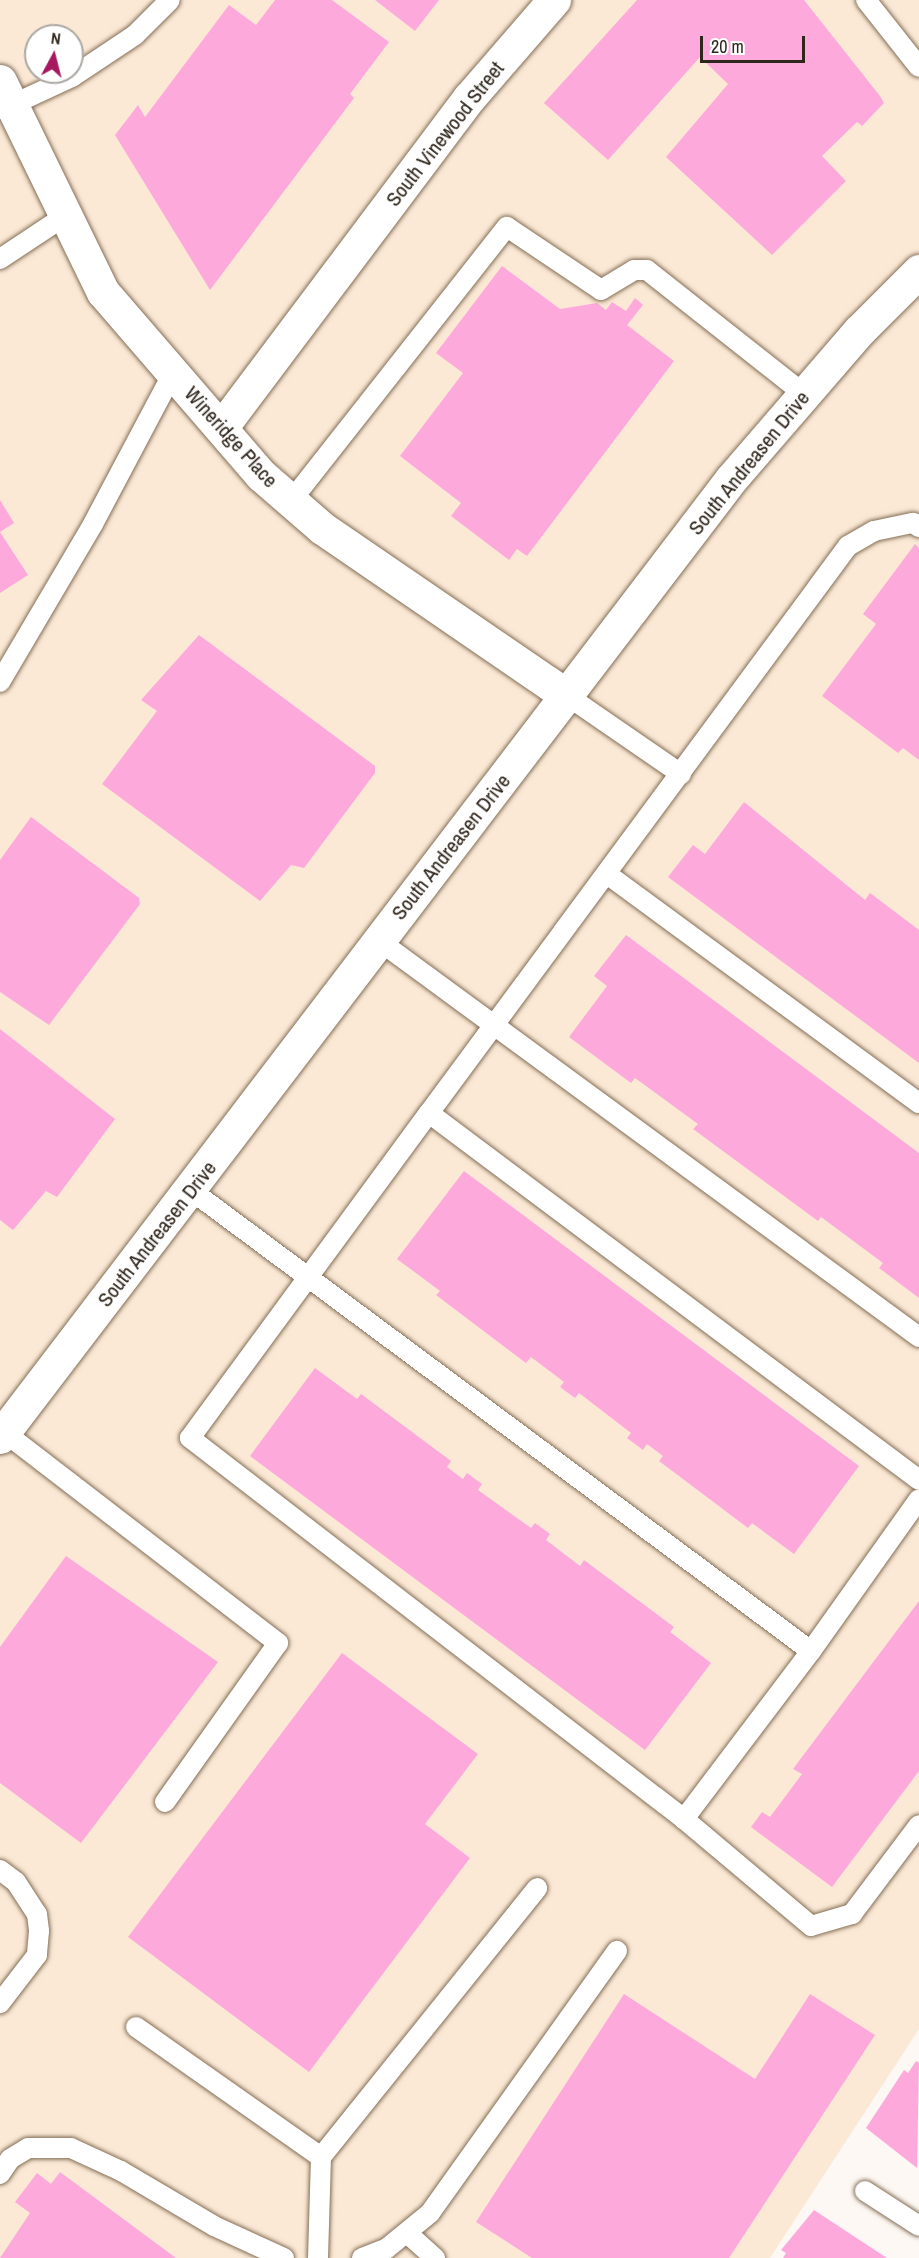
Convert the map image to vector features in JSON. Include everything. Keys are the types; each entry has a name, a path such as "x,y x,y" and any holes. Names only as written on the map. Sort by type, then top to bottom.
{"street":[{"name":"South Vinewood Street","path":"221,428 469,98 554,0"},
{"name":"Wineridge Place","path":"4,99 103,292 261,475 322,528 569,697"},
{"name":"South Andreasen Drive","path":"2,1434 192,1191 378,940 569,697 732,478 804,394 919,271"}],"lane":[{"path":"4,99 72,77 135,35 170,0"},
{"path":"866,0 919,67"},
{"path":"0,258 65,216"},
{"path":"291,501 507,227 602,290 634,270 647,270 804,394"},
{"path":"0,682 93,524 173,373"},
{"path":"919,527 913,523 874,531 848,546 494,1029 429,1113 189,1438 684,1819 811,1926 852,1914 919,1825"},
{"path":"569,697 681,774"},
{"path":"608,874 919,1103"},
{"path":"378,940 494,1029 919,1337"},
{"path":"429,1113 919,1480"},
{"path":"192,1191 811,1651"},
{"path":"2,1434 278,1643 165,1802"},
{"path":"684,1819 811,1651 919,1499"},
{"path":"0,1870 16,1882 37,1914 39,1930 38,1955 0,2002"},
{"path":"318,2258 321,2157 537,1888"},
{"path":"362,2258 386,2250 430,2213 617,1951"},
{"path":"136,2026 321,2157"},
{"path":"0,2174 10,2159 28,2148 71,2148 121,2171 214,2226 284,2258"},
{"path":"865,2191 919,2226"},
{"path":"407,2233 435,2258"}],"shaded area":[{"path":"0,0 919,0 919,2029 770,2258 0,2258"}],"building":[{"path":"275,0 332,0 389,42 350,94 354,98 210,290 115,135 138,105 145,117 229,5 256,25"},
{"path":"375,0 439,0 415,31"},
{"path":"637,0 804,0 884,103 862,126 857,122 822,156 846,181 772,255 666,157 728,84 700,57 608,160 544,103"},
{"path":"502,266 560,309 597,303 606,310 612,302 626,311 635,298 643,305 627,325 674,361 527,556 517,549 509,560 451,516 461,503 400,456 463,373 436,353"},
{"path":"0,500 14,523 0,532"},
{"path":"0,532 28,575 0,593"},
{"path":"915,544 919,548 919,760 903,748 898,753 822,696 876,624 863,614"},
{"path":"199,635 375,766 375,773 304,868 291,865 260,901 102,784 157,711 141,700"},
{"path":"744,802 865,900 870,893 919,930 919,1063 668,877 693,845 705,854"},
{"path":"31,817 139,898 140,904 49,1025 0,992 0,860"},
{"path":"626,935 919,1153 919,1298 879,1268 883,1263 821,1217 818,1221 693,1129 698,1124 635,1078 631,1083 569,1037 607,986 594,976"},
{"path":"0,1029 115,1119 57,1197 46,1191 13,1230 0,1220"},
{"path":"464,1171 859,1466 794,1554 752,1523 748,1528 659,1461 663,1456 647,1444 643,1450 627,1438 631,1433 579,1393 575,1398 560,1387 564,1382 531,1357 526,1363 436,1295 440,1291 397,1259"},
{"path":"315,1368 357,1399 361,1394 451,1461 447,1467 463,1479 467,1473 482,1484 478,1490 531,1528 535,1523 550,1534 546,1540 580,1566 584,1560 674,1627 670,1632 711,1663 645,1750 250,1456"},
{"path":"66,1556 218,1662 81,1843 0,1783 0,1647"},
{"path":"919,1601 919,1771 832,1887 751,1827 762,1812 770,1817 802,1774 793,1769"},
{"path":"342,1653 478,1754 425,1824 470,1858 309,2072 128,1937"},
{"path":"624,1994 755,2079 810,1994 875,2035 729,2258 532,2258 476,2222"},
{"path":"916,2061 919,2063 917,2168 866,2128 904,2070 908,2073"},
{"path":"60,2172 176,2258 0,2258 30,2213 15,2202 37,2173 51,2184"},
{"path":"814,2210 887,2258 783,2258 786,2253 781,2250"}]}
